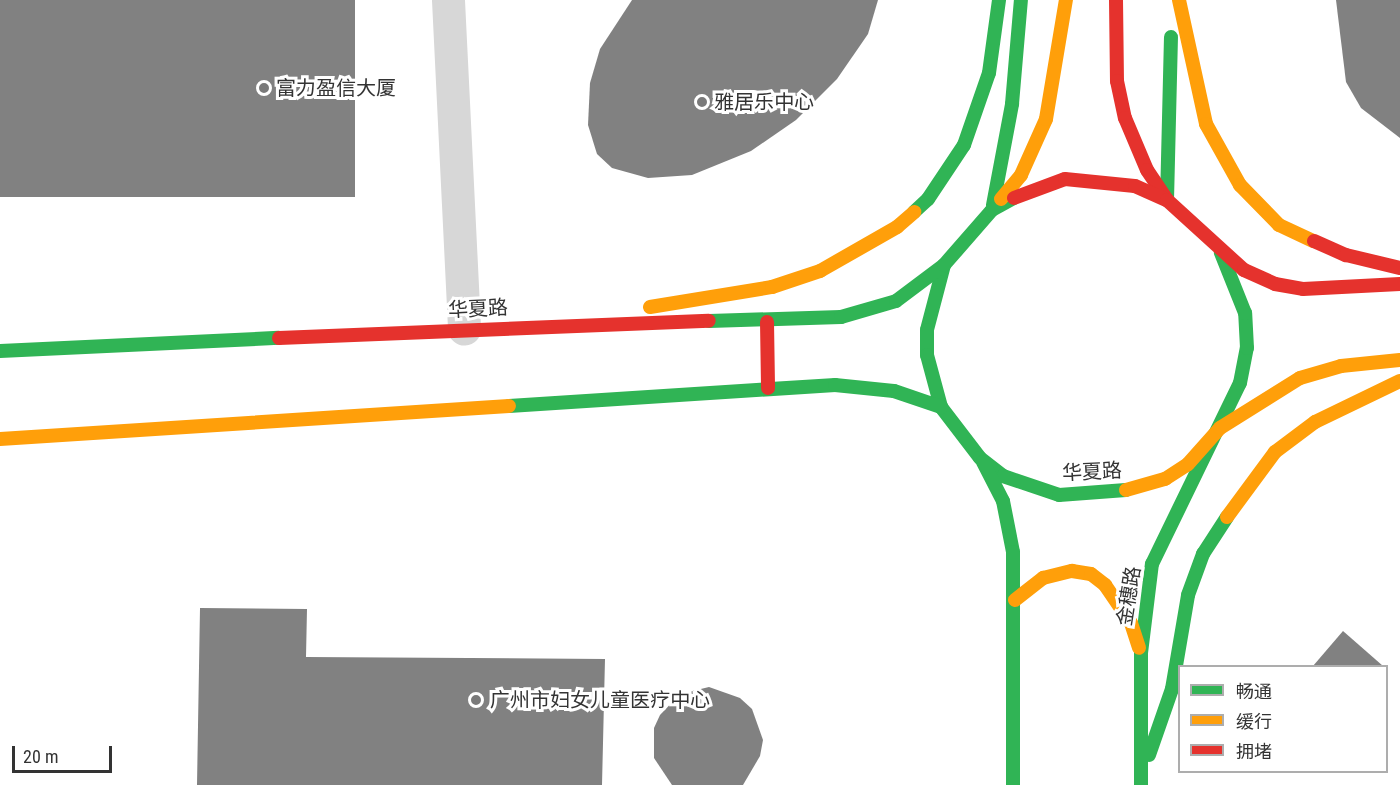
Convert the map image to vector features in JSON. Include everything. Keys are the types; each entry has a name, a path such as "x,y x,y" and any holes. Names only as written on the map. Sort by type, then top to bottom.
{"main road":[{"path":"522,326 772,287 820,271 897,227 928,199 964,145 989,73 999,0"},
{"path":"992,210 1012,104 1021,0"},
{"path":"992,210 1021,175 1046,119 1066,0"},
{"path":"1116,0 1117,81 1125,118 1142,161 1167,200"},
{"path":"1167,200 1172,0"},
{"path":"1179,0 1206,124 1240,185 1279,225 1346,255 1400,268"},
{"name":"华夏路","path":"0,351 522,326 767,322 866,313 896,301 944,265 992,210 1032,188 1065,179 1101,179 1135,186 1167,200 1196,221 1218,248 1244,270 1275,284 1303,289 1400,284"},
{"name":"华夏路","path":"1218,248 1238,291 1247,348 1240,383 1220,428"},
{"name":"华夏路","path":"944,265 927,330 927,355 941,407 980,458 1003,476 1059,495 1112,494 1165,478 1188,464 1220,428 1300,378 1341,366 1400,360"},
{"path":"767,322 768,388"},
{"path":"1141,780 1172,689 1191,585 1203,554 1241,494 1275,452 1314,422 1400,381"},
{"path":"0,439 768,388 869,386 941,407"},
{"name":"金穗路","path":"1141,780 1141,653 1152,564 1220,428"},
{"path":"980,458 994,479 1010,526 1016,600 1013,785"},
{"path":"1016,600 1043,578 1072,571 1091,574 1106,585 1131,623 1141,653"}],"street":[{"path":"448,0 464,329"}],"building":[{"path":"0,0 355,0 355,197 0,197"},
{"name":"雅居乐中心","path":"632,0 878,0 868,34 837,79 796,120 751,151 692,175 648,178 612,168 597,154 588,125 590,83 600,49"},
{"path":"1336,0 1400,0 1400,138 1361,108 1346,82"},
{"path":"200,608 307,609 306,657 605,659 602,785 197,785"},
{"path":"1343,631 1382,665 1314,665"},
{"path":"709,687 740,698 752,709 763,740 760,756 743,785 672,785 654,758 654,728 660,715 680,694"}],"traffic: fast":[{"path":"914,212 928,199 964,145 989,73 999,0"},
{"path":"993,205 1012,104 1021,0"},
{"path":"1167,200 1171,37"},
{"path":"709,321 841,317 896,301 944,265 992,210 1014,198"},
{"path":"1141,785 1141,653 1152,564 1240,383 1247,348 1245,313 1221,253"},
{"path":"944,265 927,330 927,355 941,407 980,458 1003,476 1059,495 1126,490"},
{"path":"0,351 279,338"},
{"path":"509,406 835,385 894,391 941,407"},
{"path":"983,462 1003,501 1013,552 1013,785"},
{"path":"1149,755 1172,689 1188,595 1203,554 1227,517"}],"traffic: slow":[{"path":"1001,199 1021,175 1046,119 1066,0"},
{"path":"1179,0 1206,124 1240,185 1279,225 1314,241"},
{"path":"650,307 772,287 820,271 897,227 914,212"},
{"path":"1126,490 1165,479 1188,464 1220,428 1300,378 1341,366 1400,360"},
{"path":"1227,517 1275,452 1315,422 1400,381"},
{"path":"0,439 509,406"},
{"path":"1015,600 1043,578 1072,571 1091,574 1105,585 1131,623 1139,648"}],"traffic: jam":[{"path":"1116,0 1117,81 1125,118 1147,170 1167,200"},
{"path":"1014,198 1065,179 1135,186 1167,200 1244,270 1275,284 1303,289 1400,284"},
{"path":"1314,241 1346,255 1400,268"},
{"path":"279,338 709,321"},
{"path":"767,322 768,388"}],"place":[{"name":"富力盈信大厦","path":"264,88"},
{"name":"雅居乐中心","path":"702,102"},
{"name":"广州市妇女儿童医疗中心","path":"476,700"}]}
